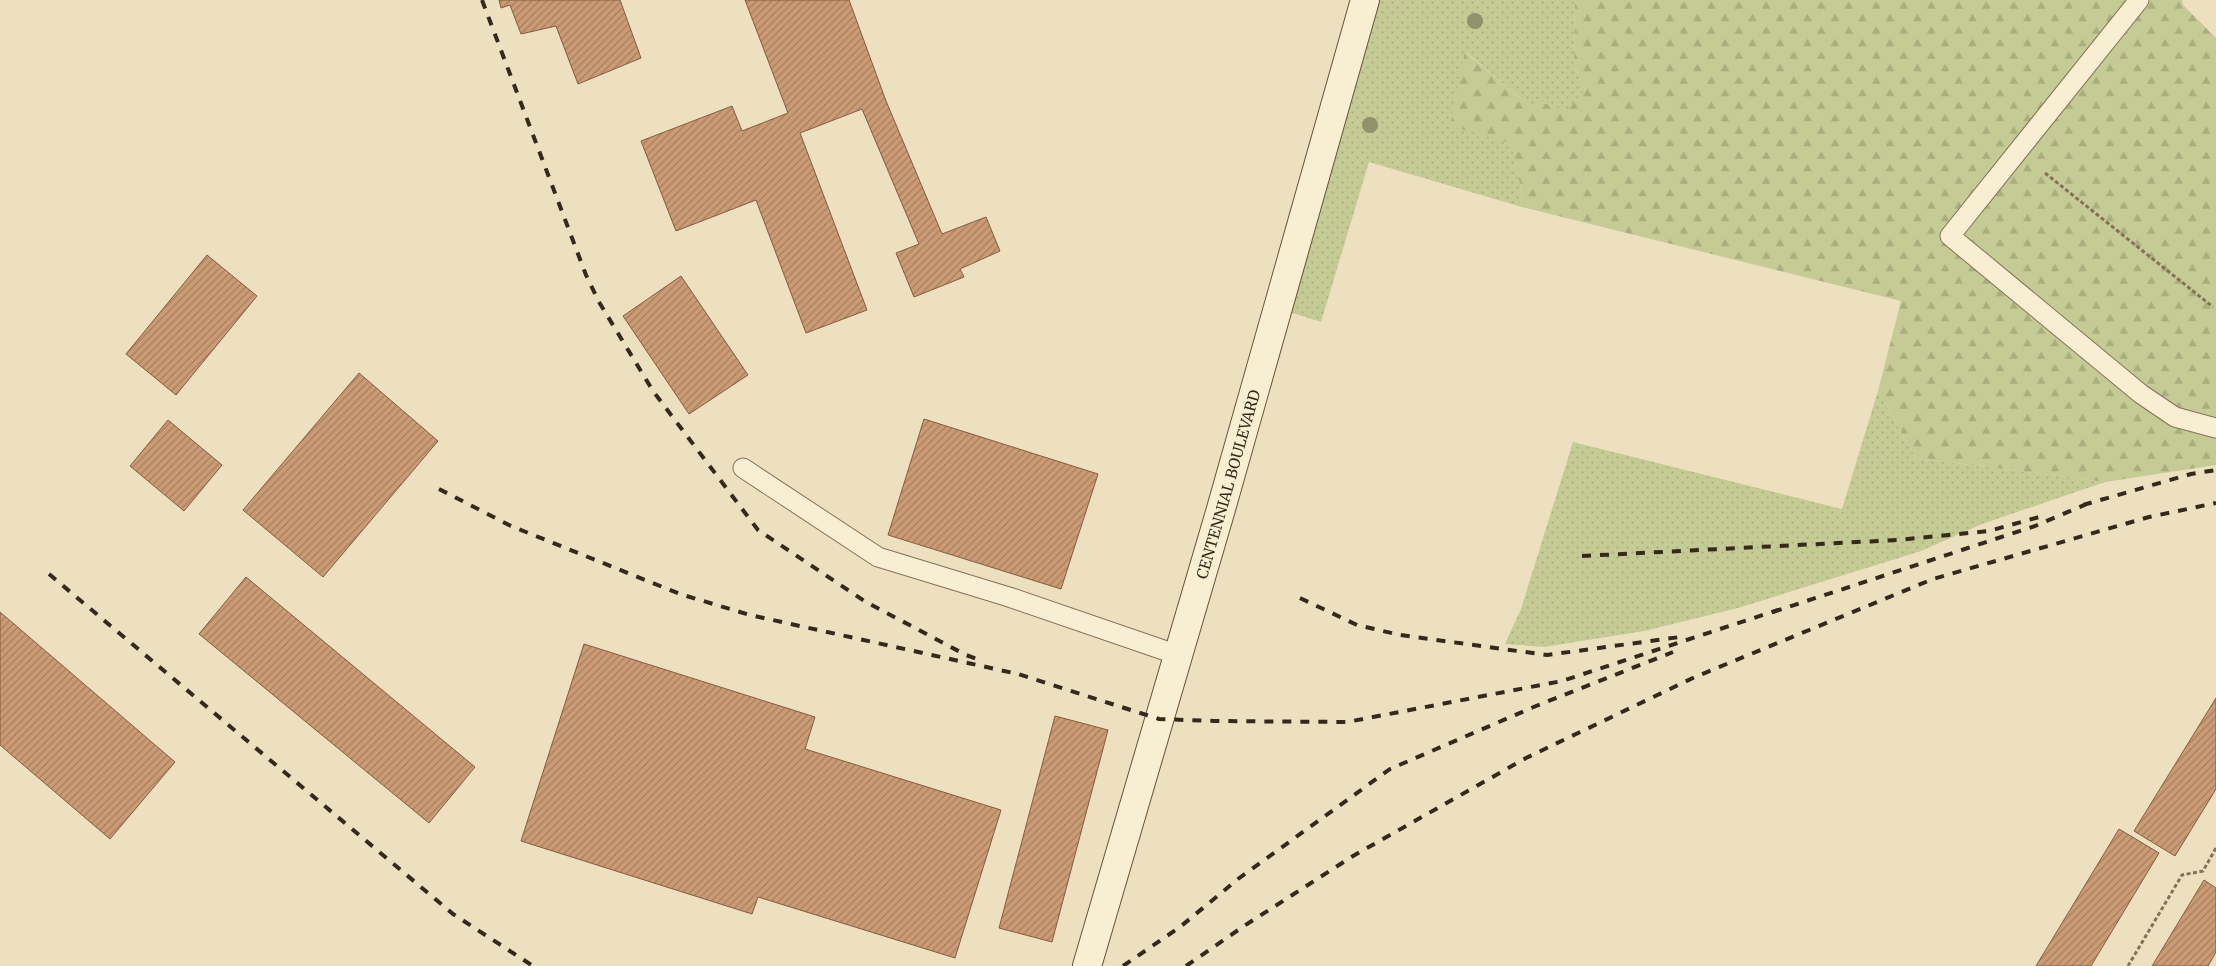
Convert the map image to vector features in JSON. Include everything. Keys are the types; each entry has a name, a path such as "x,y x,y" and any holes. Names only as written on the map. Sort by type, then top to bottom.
{"main road":[{"name":"CENTENNIAL BOULEVARD","path":"1088,966 1364,0"}],"lane":[{"path":"2139,0 1950,236 2141,394 2175,417 2216,428"},
{"path":"743,468 878,558 1009,597 1178,655"}],"path":[{"path":"2045,173 2213,308"},
{"path":"2128,966 2182,875 2202,871 2216,848"}],"green space":[{"path":"1365,0 1575,0 1574,66 1585,90 1567,112 1542,102 1532,108 1466,52 1511,142 1521,189 1522,207 1369,162 1321,322 1277,308"},
{"path":"1575,0 2182,0 2183,5 2216,38 2216,465 2105,482 1916,458 1878,391 1901,301 1522,207 1521,189 1511,143 1450,126 1465,52 1532,108 1541,102 1567,111 1585,90 1574,66"},
{"path":"1878,391 1916,458 2105,482 1982,524 1921,551 1738,608 1644,631 1544,647 1505,644 1521,609 1573,442 1842,509"}],"building":[{"path":"499,0 620,0 641,58 578,84 556,26 521,34 510,5 501,8"},
{"path":"745,0 849,0 886,101 942,234 986,217 1000,251 960,269 964,277 914,297 896,253 919,244 862,109 800,133 867,310 806,333 756,200 676,231 641,141 732,106 742,131 788,113"},
{"path":"207,255 257,296 176,395 126,354"},
{"path":"681,276 748,375 689,414 623,316"},
{"path":"359,373 438,441 323,577 243,510"},
{"path":"924,419 1098,474 1061,589 888,535"},
{"path":"168,420 222,465 184,511 130,466"},
{"path":"246,577 475,767 429,823 199,634"},
{"path":"0,612 175,762 110,839 0,745"},
{"path":"584,644 815,717 805,749 1001,810 955,958 758,897 752,914 521,841"},
{"path":"2216,698 2216,789 2175,856 2134,831"},
{"path":"1055,716 1108,730 1052,942 999,928"},
{"path":"2119,829 2159,853 2091,966 2036,966"},
{"path":"2204,880 2216,888 2216,952 2208,966 2152,966"}],"railway":[{"path":"482,0 586,275 599,302 653,391 758,530 866,602 966,655 980,660"},
{"path":"2083,505 2191,474 2216,470"},
{"path":"439,489 511,526 680,594 750,615 1018,674 1159,719 1347,722 1562,681 1778,610"},
{"path":"1773,612 2035,526 2089,503"},
{"path":"1186,966 1244,926 1353,856 1526,758 1695,677 1933,579 2149,517 2216,503"},
{"path":"1582,556 1897,540 1989,531 2039,517"},
{"path":"49,574 453,914 533,966"},
{"path":"1300,598 1357,625 1400,635 1547,655 1680,637"},
{"path":"1123,966 1180,927 1238,879 1390,769 1536,706 1673,652"}]}
